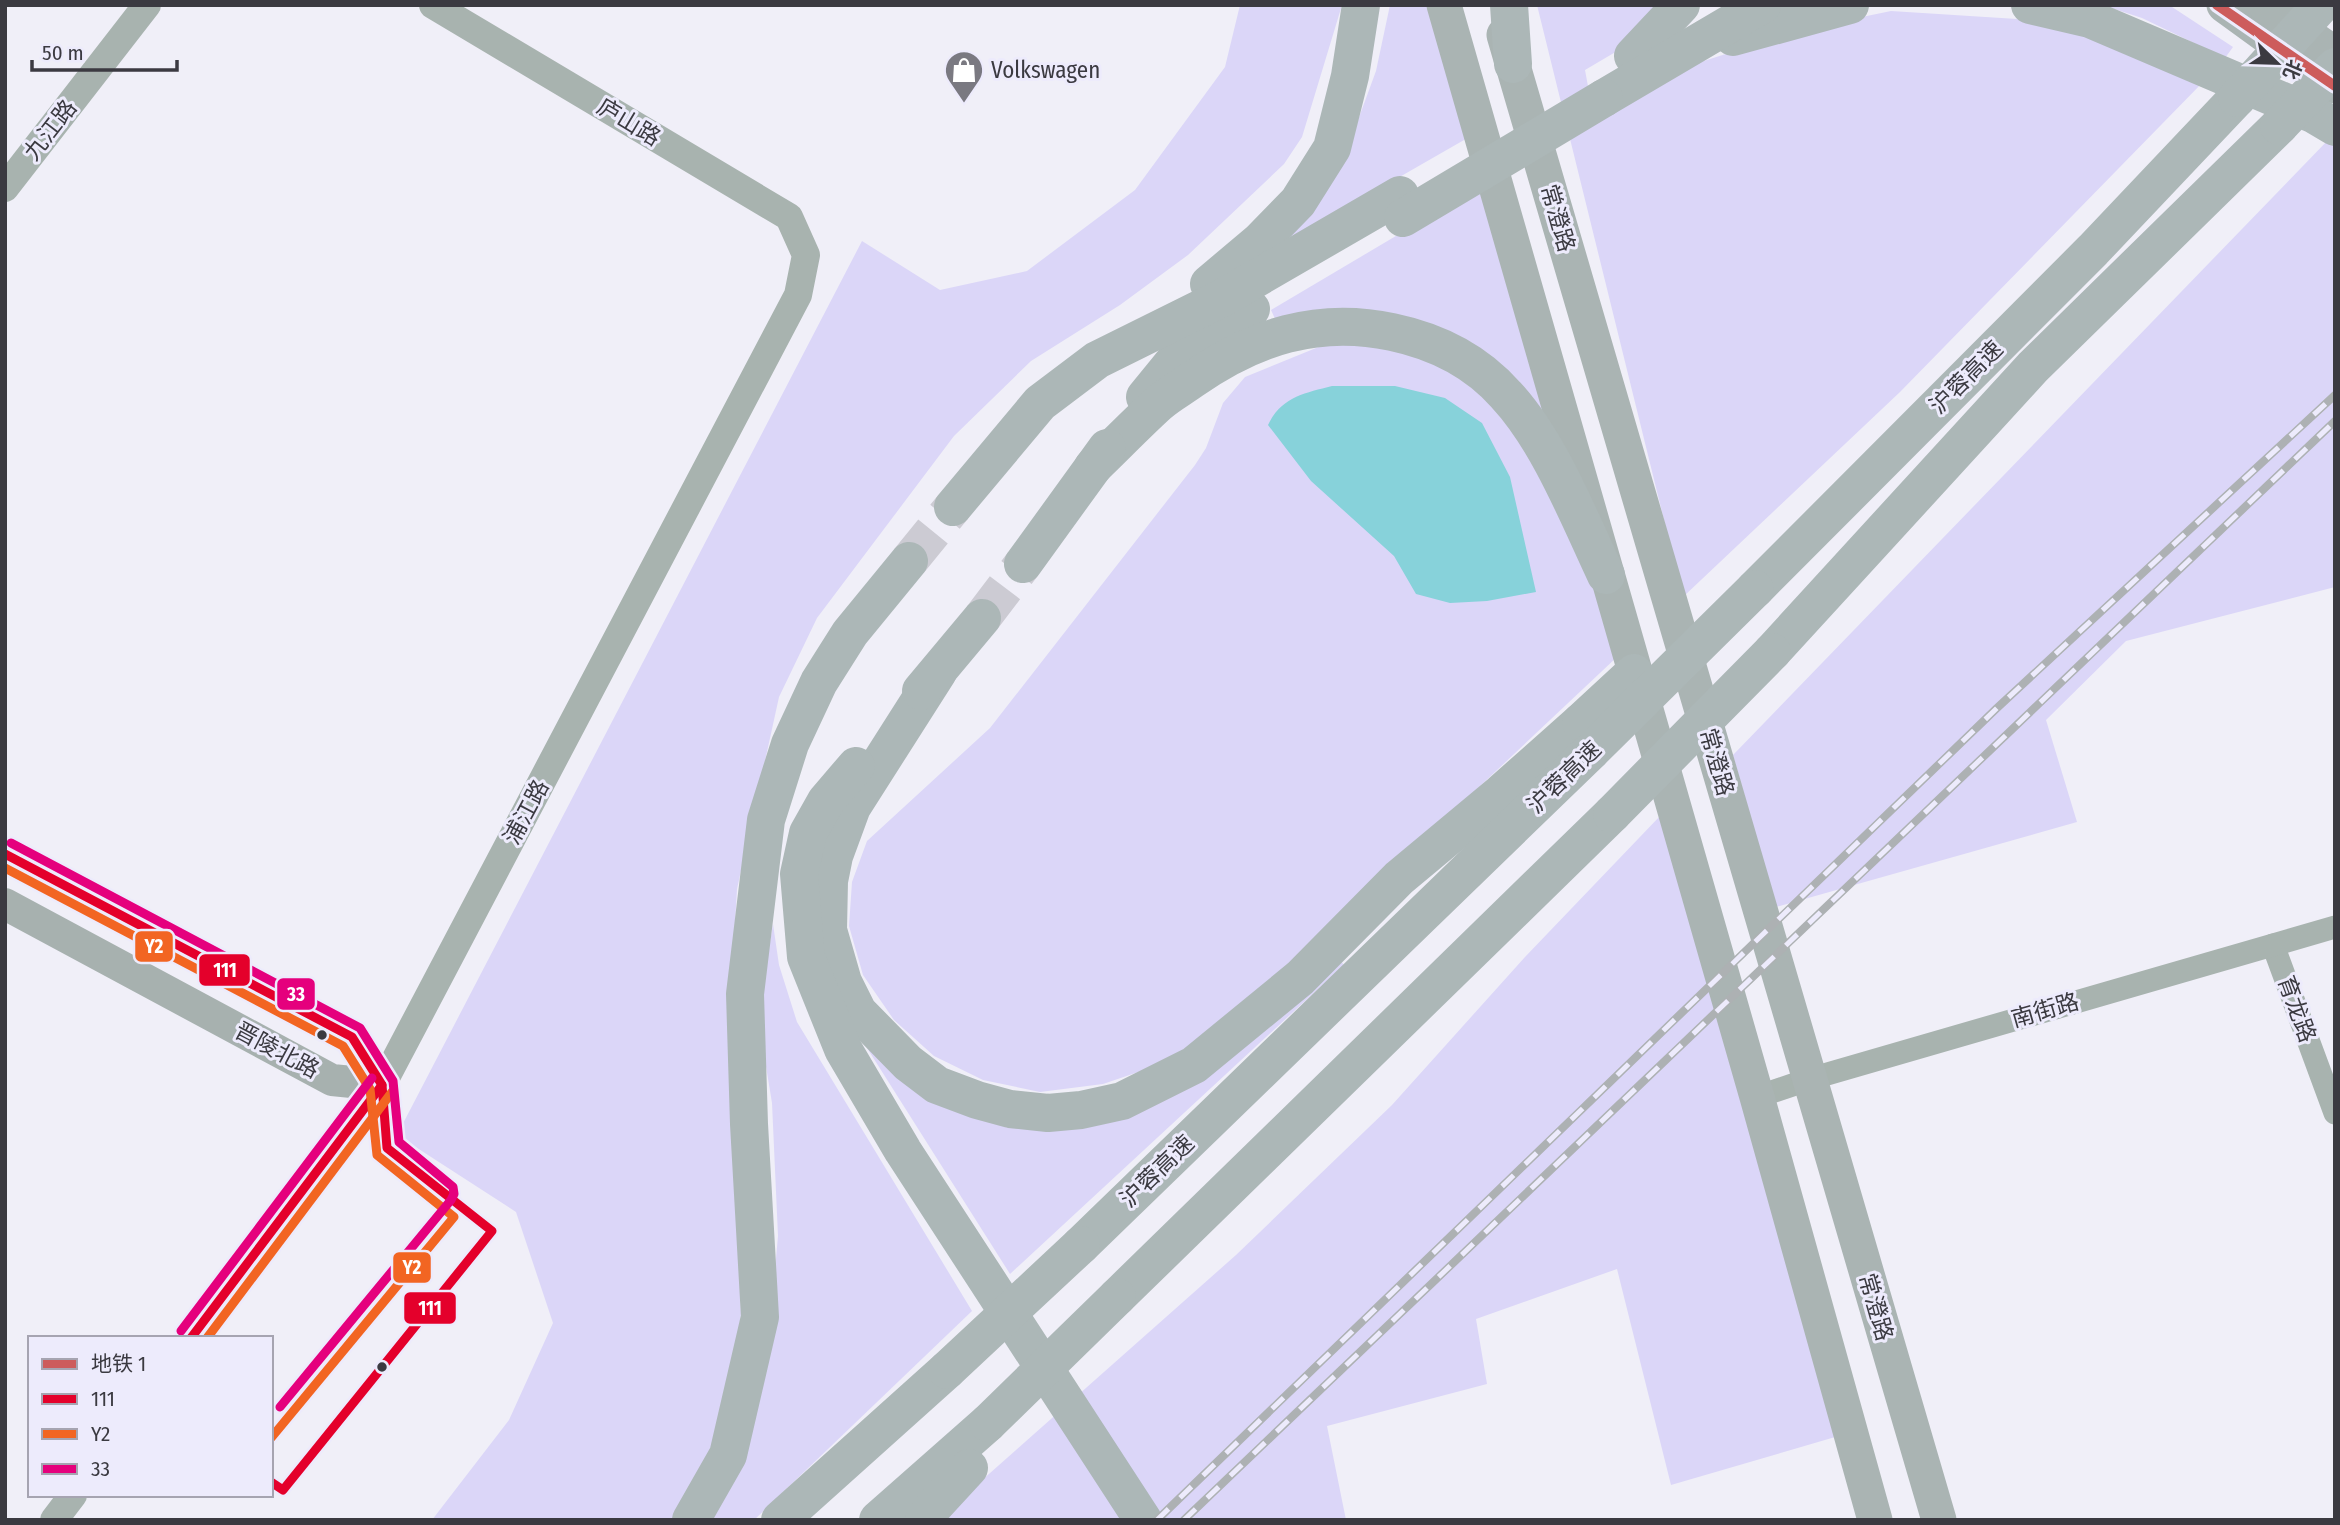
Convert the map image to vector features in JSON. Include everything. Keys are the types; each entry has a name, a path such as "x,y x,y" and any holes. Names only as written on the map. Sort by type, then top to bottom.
{"highway":[{"path":"953,506 1041,403 1097,360 1211,283 1260,241 1298,202 1332,148 1350,76 1361,5"},
{"path":"1509,5 1513,64"},
{"path":"1601,88 1681,5"},
{"path":"1633,56 1716,5"},
{"path":"1023,564 1138,406 1185,348 1401,206 1601,88 1684,50 1762,5"},
{"path":"1684,50 1850,5"},
{"path":"2030,5 2090,19 2313,114 2335,127"},
{"path":"937,672 852,807 834,856 829,881 828,930 843,982 858,1012 908,1063 937,1085 1010,1109 1048,1113 1081,1110 1122,1101 1195,1065 1300,978 1399,878 1501,793 1586,737 2093,250 2237,98 2320,5"},
{"name":"沪蓉高速","path":"878,1520 992,1431 1121,1306 1451,970 1612,814 1772,652 2033,367 2279,126 2335,67"},
{"path":"1097,360 1401,206"},
{"path":"1093,467 1160,402 1218,361 1277,335 1341,325 1418,337 1455,354 1478,369 1506,394 1524,417 1559,474 1606,575"},
{"path":"691,1520 728,1455 760,1317 745,994 766,820 790,744 819,682 850,633 909,561"},
{"path":"982,618 826,801 808,833 799,874 806,957 843,1049 903,1152 1143,1520"},
{"path":"819,682 798,750 782,870 782,923 790,968 803,1008 830,1060 891,1162 1115,1520"},
{"name":"沪蓉高速","path":"780,1520 1081,1245 1586,737"},
{"path":"925,1520 992,1431"}],"main road":[{"path":"1444,5 1757,1097 1875,1520"},
{"name":"常澄路","path":"1495,5 1939,1520"},
{"path":"2224,5 2335,86"},
{"path":"2265,5 2335,54"},
{"path":"2320,5 2335,18"},
{"name":"晋陵北路","path":"5,854 352,1037 382,1085"},
{"name":"晋陵北路","path":"5,904 332,1080 382,1085"}],"street":[{"name":"九江路","path":"5,188 147,5"},
{"name":"庐山路","path":"433,5 789,217 806,255"},
{"name":"浦江路","path":"193,1336 382,1085 798,295 806,255"},
{"name":"南街路","path":"1757,1097 1810,1079 2335,927"},
{"name":"育龙路","path":"2273,945 2335,1113"},
{"path":"54,1520 71,1497"}],"shaded area":[{"path":"1240,5 1342,5 1302,137 1284,164 1188,255 1120,305 1031,361 954,436 817,618 779,697 737,889 730,1011 741,1314 736,1350 713,1449 673,1520 432,1520 509,1420 553,1323 516,1212 397,1135 862,241 940,290 1027,271 1135,190 1225,67"},
{"path":"1390,5 1436,5 1471,136 1281,245 1354,131 1376,71"},
{"path":"1537,5 1665,5 1624,47 1585,70 1595,124 1688,66 1804,29 1891,11 2017,19 2096,37 2205,80 1900,392 1683,597"},
{"path":"2102,5 2169,5 2233,47 2225,58 2142,18"},
{"path":"2330,138 2335,144 2335,587 2126,641 2046,720 2077,822 1776,907 1733,755"},
{"path":"1487,182 1557,430 1471,342 1277,323 1271,310"},
{"path":"1352,339 1410,345 1492,392 1576,533 1618,656 1286,969 1210,1034 1156,1066 1103,1084 1040,1092 983,1080 934,1056 894,1020 863,975 849,926 852,882 867,841 990,728 1195,465 1206,448 1223,403 1245,377 1321,346"},
{"path":"1661,815 1842,1435 1671,1485 1617,1269 1476,1319 1487,1384 1327,1426 1346,1520 937,1520 1236,1255 1392,1105 1525,957"},
{"path":"773,924 779,965 797,1022 972,1311 754,1520 711,1520 769,1337 778,1236 772,1103 762,1042 764,979"},
{"path":"1339,959 1344,965 1010,1274 867,1048 1082,1120"}],"water":[{"path":"1332,386 1395,386 1445,398 1482,423 1510,477 1536,592 1487,601 1450,603 1416,594 1394,556 1311,481 1268,425 1287,402 1303,394"}],"tunnel":[{"path":"909,561 953,507"},
{"path":"982,618 1023,564"}],"railway":[{"path":"1157,1520 1997,708 2335,395"},
{"path":"1184,1520 2335,421"}],"metro line":[{"name":"1","path":"2217,5 2335,86"}],"transit line":[{"name":"33","path":"11,843 360,1028 393,1081 399,1142 453,1187 451,1200 280,1407"},
{"name":"111","path":"5,854 352,1037 382,1085 387,1148 492,1231 283,1490 273,1483"},
{"name":"Y2","path":"5,868 343,1046 370,1089 377,1155 454,1217 273,1436"},
{"name":"33","path":"181,1331 372,1078"},
{"name":"111","path":"193,1336 382,1085"},
{"name":"Y2","path":"209,1336 392,1092"}],"place":[{"name":"Volkswagen","path":"964,104"}]}
